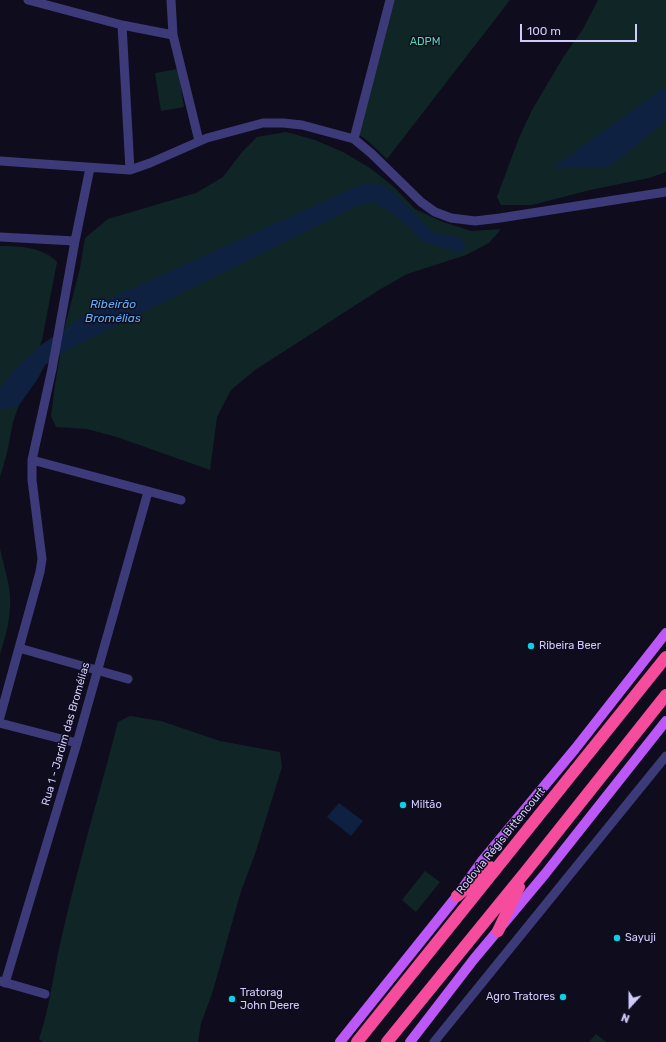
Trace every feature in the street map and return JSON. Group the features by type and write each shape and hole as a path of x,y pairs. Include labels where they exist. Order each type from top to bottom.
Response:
{"highway":[{"name":"Rodovia Régis Bittencourt","path":"357,1042 666,657"},
{"path":"387,1042 527,870 666,695"},
{"path":"458,896 518,840"},
{"path":"498,931 527,870"}],"main road":[{"path":"340,1042 458,896 482,861 575,749 666,633"},
{"path":"410,1042 474,959 666,721"}],"street":[{"path":"28,0 122,25 173,35"},
{"path":"171,0 173,35 199,141"},
{"path":"354,139 390,0"},
{"path":"122,25 130,170"},
{"path":"0,161 130,170 150,163 199,141 264,123 274,122 314,128 354,139 372,154 421,202 435,212 451,218 475,221 500,218 666,192"},
{"path":"0,717 40,572 42,559 32,480 32,460 52,369 90,168"},
{"path":"0,237 75,241"},
{"path":"32,460 181,500"},
{"name":"Rua 1 - Jardim das Bromélias","path":"3,982 77,743 148,492"},
{"path":"19,648 128,679"},
{"path":"0,722 77,743"},
{"path":"434,1042 666,756"},
{"path":"3,982 45,994"}],"green space":[{"name":"ADPM","path":"393,0 510,0 387,159 368,141 358,134"},
{"path":"598,0 666,0 666,172 649,178 590,190 532,205 501,205 497,197 519,138 532,110 564,56 583,29"},
{"path":"178,69 184,107 161,111 155,73"},
{"path":"286,132 315,140 343,152 370,168 394,187 415,209 443,222 471,231 501,229 489,243 466,255 407,274 379,290 255,370 231,390 217,417 210,470 117,437 87,429 56,427 51,416 55,385 65,326 80,268 85,238 108,219 196,193 223,177 242,152 257,137"},
{"path":"0,246 15,246 38,250 45,253 57,262 42,340 13,422 7,453 0,477"},
{"path":"0,549 7,578 10,601 8,626 0,654"},
{"path":"130,716 161,721 220,741 280,752 282,767 255,854 241,891 212,994 201,1023 198,1042 43,1042 39,1039 47,1012 69,905 118,722"},
{"path":"425,871 440,882 416,912 402,900"},
{"path":"596,1034 606,1042 589,1042"}],"water":[{"path":"666,86 666,121 609,167 552,168"},
{"name":"Ribeirão Bromélias","path":"364,183 378,183 394,192 433,232 461,238 466,248 460,253 421,241 409,227 389,211 373,202 363,203 71,348 45,365 37,380 19,405 0,410 0,389 11,373 41,345 107,300"},
{"path":"339,803 363,821 351,836 327,817"}],"place":[{"name":"Ribeira Beer","path":"531,646"},
{"name":"Miltão","path":"403,805"},
{"name":"Sayuji","path":"617,938"},
{"name":"Agro Tratores","path":"563,997"},
{"name":"Tratorag John Deere","path":"232,999"}]}
